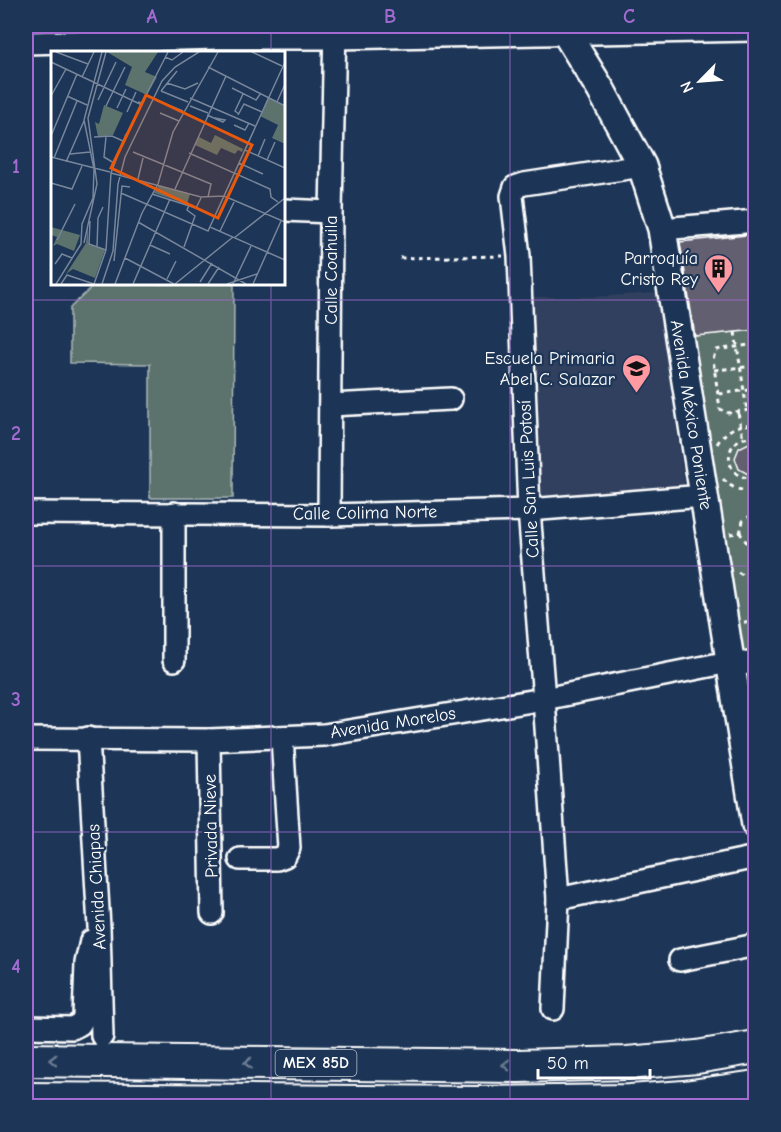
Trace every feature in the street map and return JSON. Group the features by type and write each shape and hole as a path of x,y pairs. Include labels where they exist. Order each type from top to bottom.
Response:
{"highway":[{"name":"MEX 85D","path":"26,1060 518,1066 627,1063 697,1057 756,1047"},
{"name":"MEX 85D","path":"26,1099 153,1103 470,1105 630,1101 684,1097 756,1087"}],"main road":[{"name":"Avenida México Poniente","path":"565,29 642,166 662,229 756,825"}],"street":[{"path":"26,43 77,34 565,29 756,30"},
{"name":"Calle Coahuila","path":"329,514 335,32"},
{"name":"Calle San Luis Potosí","path":"553,1009 558,899 529,510 519,256 512,196 515,187 642,166"},
{"path":"285,210 331,212"},
{"path":"662,229 756,221"},
{"path":"330,405 451,399"},
{"name":"Calle Colima Norte","path":"26,513 329,514 529,510 704,496"},
{"path":"174,513 174,660"},
{"name":"Avenida Morelos","path":"26,739 209,740 324,735 544,699 729,662 756,664"},
{"path":"240,859 277,859 285,856 289,848 282,737"},
{"name":"Avenida Chiapas","path":"88,738 99,927 102,1036"},
{"name":"Privada Nieve","path":"209,740 212,913"},
{"path":"558,899 756,857"},
{"path":"26,1027 72,1028 80,1024 84,1017 89,944 99,927"},
{"path":"680,960 756,945"}],"path":[{"path":"400,258 519,256"},
{"path":"735,332 747,411"},
{"path":"756,344 716,350 713,359 720,409 728,413 756,409"},
{"path":"714,370 756,366"},
{"path":"718,394 756,389"},
{"path":"738,413 743,438"},
{"path":"717,444 723,434 740,425 756,425"},
{"path":"719,472 729,485 739,491 747,491 756,486 755,477 742,477 735,473 730,462 730,452 733,445 743,438 756,439"},
{"path":"756,512 743,521 740,533 756,550"},
{"path":"710,538 740,533"},
{"path":"753,619 756,631"}],"shaded area":[{"path":"657,293 685,489 541,496 529,297 593,297"}],"green space":[{"path":"91,285 234,285 233,498 150,498 150,364 70,363 70,308 91,288"},
{"path":"755,330 755,653 734,652 685,337"}],"building":[{"name":"Parroquía Cristo Rey","path":"756,234 756,330 695,336 680,242"},
{"path":"749,443 756,444 756,473 748,474 739,469 735,458 739,448"}],"place":[{"name":"Parroquía Cristo Rey","path":"719,294"},
{"name":"Escuela Primaria Abel C. Salazar","path":"636,394"}]}
